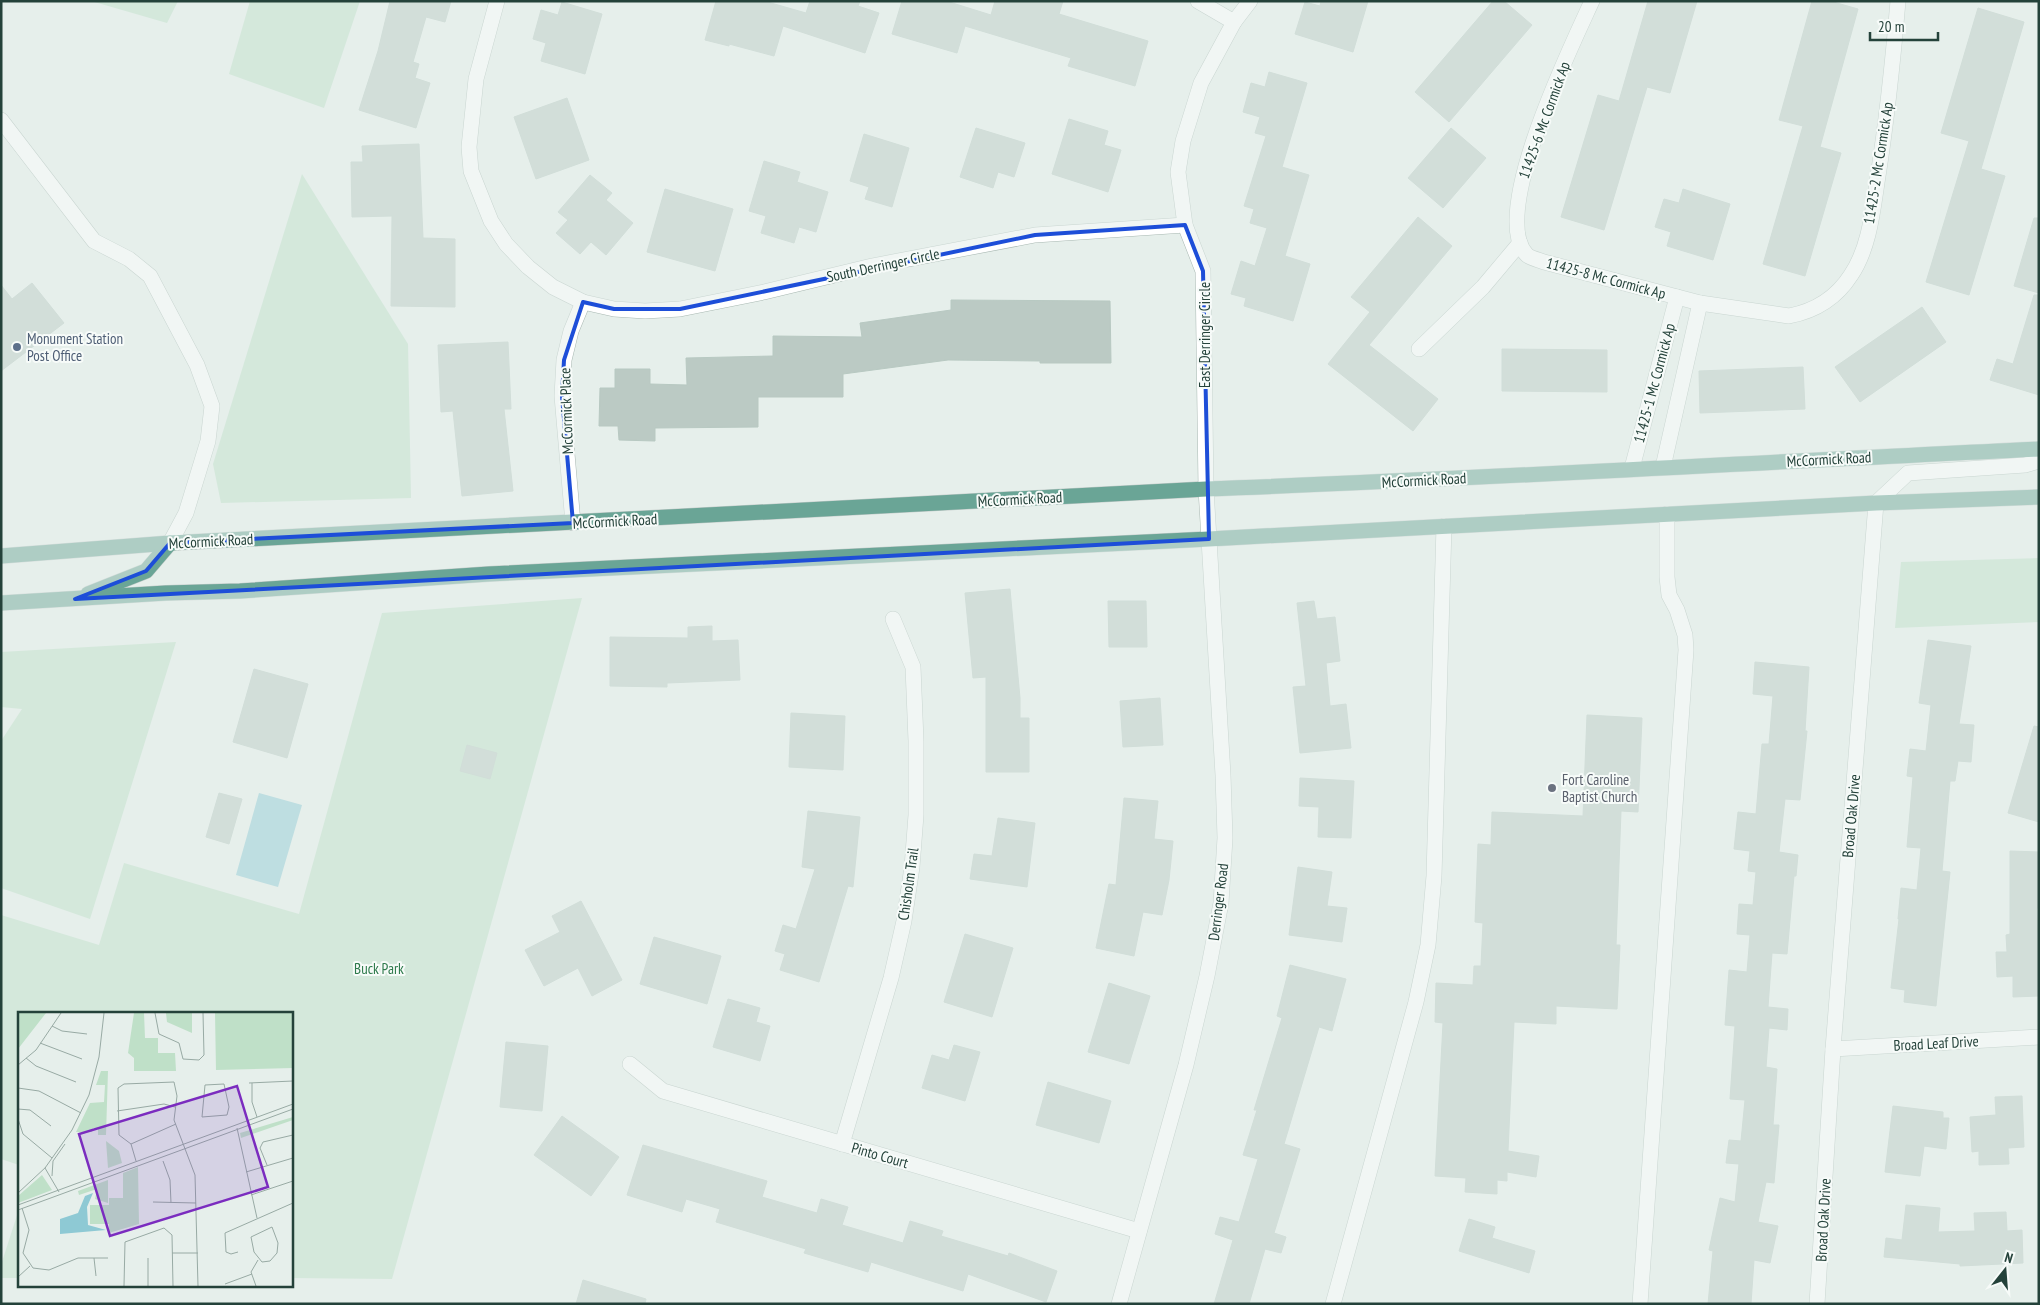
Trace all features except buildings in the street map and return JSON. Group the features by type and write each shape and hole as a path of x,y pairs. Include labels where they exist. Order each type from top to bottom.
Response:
{"main road":[{"name":"McCormick Road","path":"1,556 170,543 1206,489 1348,484 1632,468 2039,449"},
{"path":"1,603 489,574 2039,496"},
{"path":"75,599 146,571 170,543"}],"street":[{"name":"South Derringer Circle","path":"497,1 476,79 469,147 471,171 491,221 506,244 528,267 552,287 583,302 614,309 645,311 680,309 764,292 872,266 1035,235 1185,225"},
{"path":"1198,1 1234,22"},
{"name":"East Derringer Circle","path":"1206,489 1203,271 1185,225 1178,172 1183,141 1202,83 1234,22 1250,1"},
{"name":"11425-6 Mc Cormick Ap","path":"1520,243 1516,222 1516,205 1527,160 1557,78 1592,1"},
{"name":"11425-2 Mc Cormick Ap","path":"1700,303 1790,316 1803,314 1824,303 1852,274 1862,252 1872,218 1886,124 1898,1"},
{"path":"1,120 94,241 129,259 150,276 196,365 212,406 208,442 186,513 170,543"},
{"path":"1419,350 1484,287 1520,243"},
{"name":"11425-8 Mc Cormick Ap","path":"1520,243 1527,255 1544,262 1700,303"},
{"name":"11425-1 Mc Cormick Ap","path":"1632,468 1677,297"},
{"name":"McCormick Place","path":"573,523 562,396 564,360 571,330 583,302"},
{"name":"11425-1 Mc Cormick Ap","path":"1663,467 1700,303"},
{"path":"1876,503 1908,473 2025,465 2039,461"},
{"name":"Derringer Road","path":"1119,1304 1186,1065 1207,976 1221,903 1225,838 1224,775 1206,489"},
{"name":"Broad Oak Drive","path":"1817,1304 1833,1050 1876,503"},
{"path":"1640,1304 1686,650 1685,635 1677,610 1669,595 1667,577 1667,514"},
{"path":"1333,1304 1416,1002 1428,945 1434,876 1444,526"},
{"name":"Chisholm Trail","path":"842,1144 891,978 904,921 912,867 916,815 913,667 893,619"},
{"name":"Broad Leaf Drive","path":"1833,1050 2039,1038"},
{"name":"Pinto Court","path":"630,1064 663,1091 1139,1231"}],"highlighted area":[{"path":"1185,225 1203,271 1209,539 75,599 146,571 170,543 573,523 562,396 564,360 583,302 614,309 680,309 1035,235"}],"green space":[{"path":"91,1 178,1 167,23"},
{"path":"250,1 360,1 324,108 229,74"},
{"path":"302,174 408,344 411,498 221,503 213,464"},
{"path":"2039,558 2039,622 1895,628 1901,562"},
{"name":"Buck Park","path":"582,598 392,1279 292,1278 292,1012 18,1012 18,1165 1,1159 1,915 99,945 124,863 299,914 382,613"},
{"path":"176,642 90,919 1,888 1,741 22,709 1,707 1,652"},
{"path":"18,1212 18,1278 1,1278 1,1265"}],"water":[{"path":"259,793 302,805 278,887 236,875"}],"place":[{"name":"Monument Station Post Office","path":"17,347"},
{"name":"Fort Caroline Baptist Church","path":"1552,788"}]}
